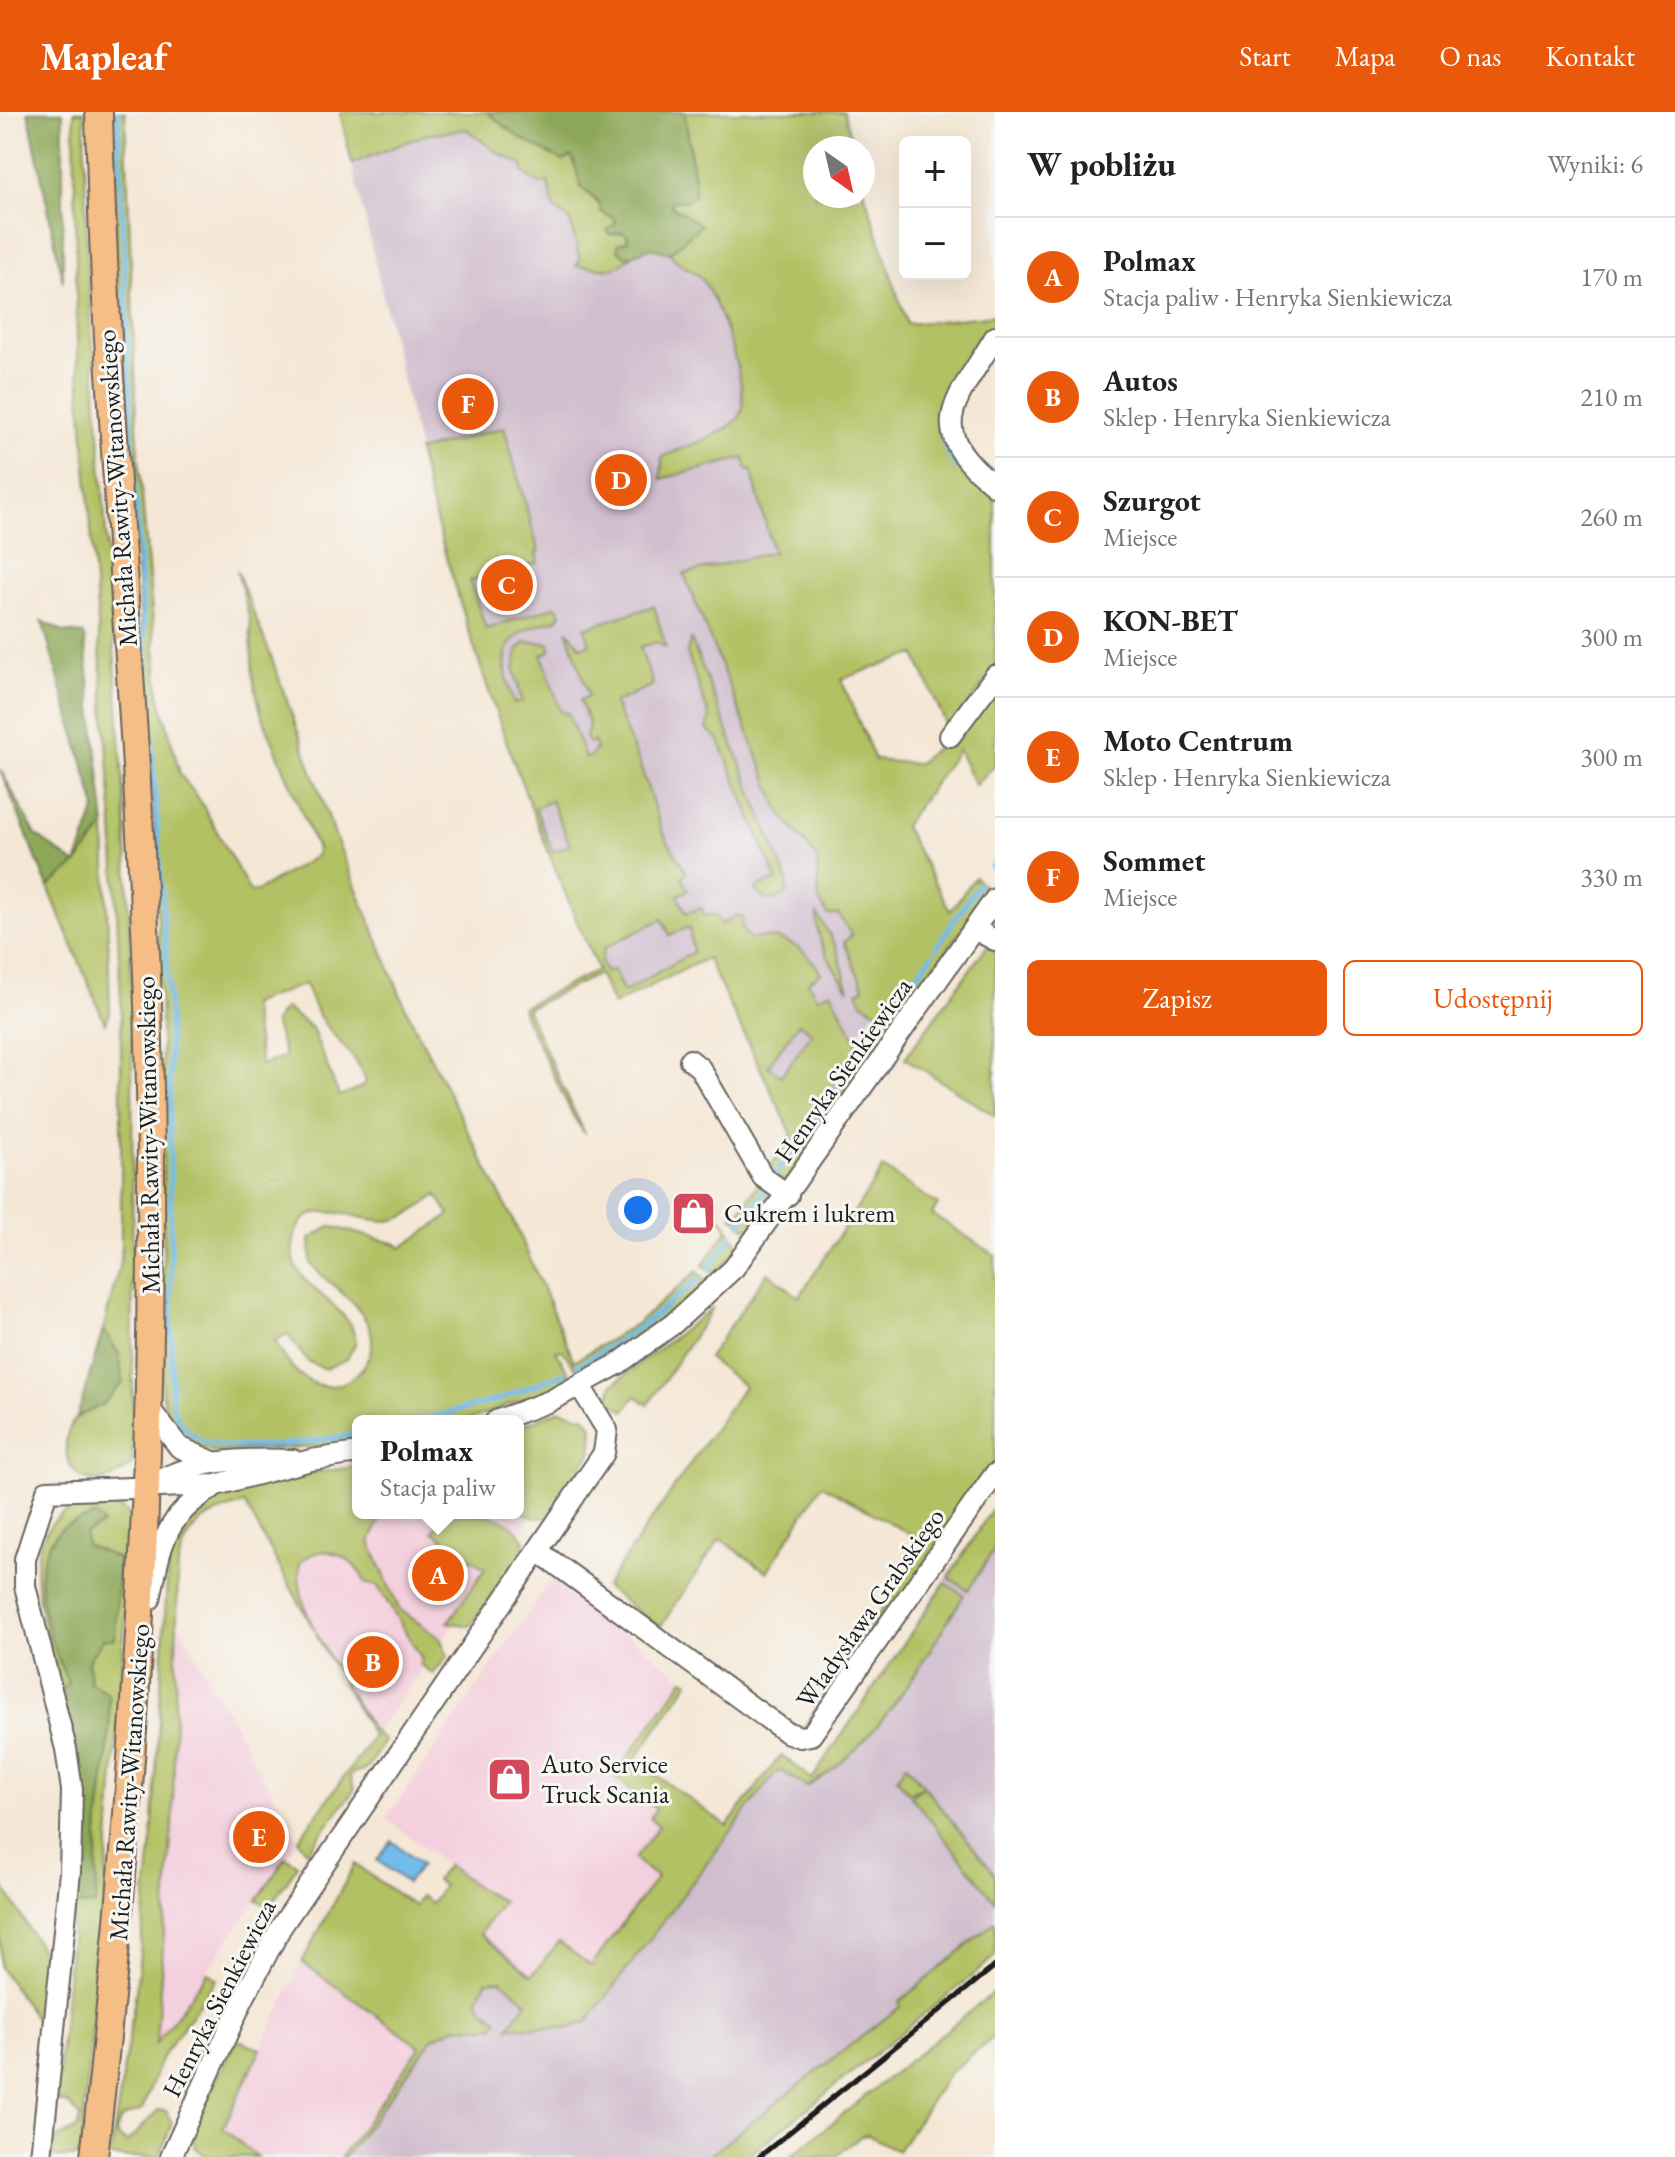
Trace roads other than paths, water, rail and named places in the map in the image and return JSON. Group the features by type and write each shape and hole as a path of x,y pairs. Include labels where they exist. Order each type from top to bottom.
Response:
{"main road":[{"name":"Michała Rawity-Witanowskiego","path":"94,2157 140,1650 147,1488 152,1221 147,977 107,359 99,112"}],"street":[{"path":"995,337 951,415 952,439 964,458 995,486"},
{"path":"950,736 995,676"},
{"name":"Henryka Sienkiewicza","path":"510,1415 580,1386 638,1350 704,1298 734,1268 995,899"},
{"path":"974,929 995,940"},
{"path":"690,1060 700,1068 763,1177 788,1195"},
{"name":"Henryka Sienkiewicza","path":"171,2157 259,1965 281,1927 337,1840 599,1463 607,1444 604,1423 580,1386"},
{"path":"149,1408 179,1447 213,1462"},
{"path":"41,2157 70,1872 72,1802 66,1749 25,1586 25,1559 47,1491 216,1485 311,1460 352,1454"},
{"path":"147,1488 189,1467 213,1462 311,1460"},
{"name":"Władysława Grabskiego","path":"538,1551 786,1732 811,1735 995,1474"},
{"path":"140,1650 167,1530 191,1501 216,1485"}],"water":[{"path":"392,1841 421,1865 407,1883 377,1860"}],"waterway":[{"path":"118,112 132,443 169,1001 172,1404 181,1423 191,1433 222,1446 282,1444 352,1435"},
{"path":"949,394 942,414 941,432 946,450 958,468"},
{"path":"991,867 995,862"},
{"path":"936,948 978,885"},
{"path":"889,1013 932,955"},
{"path":"774,1176 860,1054"},
{"path":"740,1224 766,1189"},
{"path":"709,1268 732,1236"},
{"path":"578,1366 643,1325 699,1279"},
{"path":"439,1415 498,1400 564,1373"}],"railway":[{"path":"759,2157 995,1966"}],"place":[{"name":"Sommet","path":"468,404"},
{"name":"KON-BET","path":"621,480"},
{"name":"Szurgot","path":"507,585"},
{"name":"Cukrem i lukrem","path":"693,1213"},
{"name":"Polmax","path":"438,1575"},
{"name":"Autos","path":"373,1662"},
{"name":"Auto Service Truck Scania","path":"510,1779"},
{"name":"Moto Centrum","path":"259,1837"}]}
